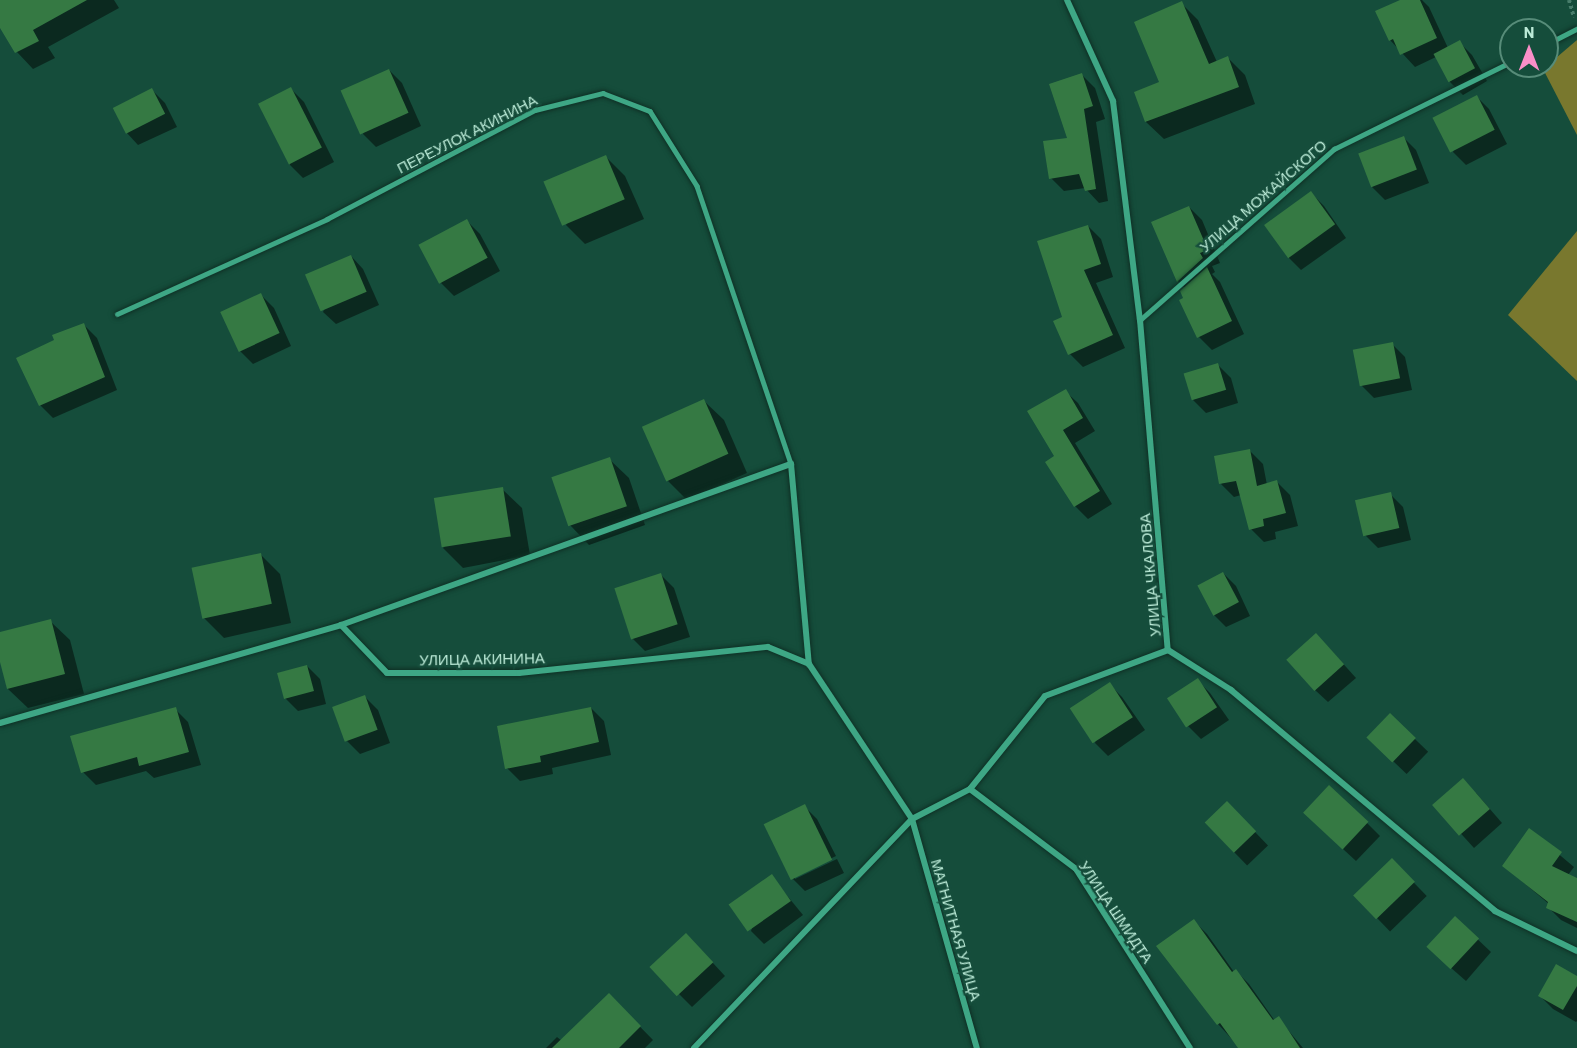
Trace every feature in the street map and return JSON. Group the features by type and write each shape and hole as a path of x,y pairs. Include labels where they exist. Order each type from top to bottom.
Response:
{"street":[{"name":"УЛИЦА ЧКАЛОВА","path":"1066,0 1113,101 1140,320 1168,650 1231,690 1496,911 1577,951"},
{"path":"0,723 341,624 791,464 809,664 912,819"},
{"name":"УЛИЦА АКИНИНА","path":"341,624 387,673 519,673 768,646 809,664"},
{"path":"694,1048 912,819 970,789 1045,696 1168,650"},
{"name":"УЛИЦА ШМИДТА","path":"970,789 1076,869 1190,1048"},
{"name":"МАГНИТНАЯ УЛИЦА","path":"912,819 977,1048"}],"lane":[{"path":"1559,38 1577,29"},
{"name":"УЛИЦА МОЖАЙСКОГО","path":"1140,320 1334,149 1499,68"},
{"name":"ПЕРЕУЛОК АКИНИНА","path":"117,314 327,219 535,110 603,93 650,111 697,186 791,464"}],"shaded area":[{"path":"1577,40 1577,135 1548,78 1559,78 1559,55"},
{"path":"1577,231 1577,381 1508,315"}],"building":[{"path":"0,0 87,0 33,30 39,41 15,53 0,28"},
{"path":"1400,0 1420,0 1437,38 1400,55 1393,39 1389,41 1375,11"},
{"path":"1182,1 1209,64 1228,56 1239,87 1145,122 1134,92 1159,82 1134,22"},
{"path":"1460,40 1475,68 1449,82 1434,54"},
{"path":"389,69 409,113 360,134 341,91"},
{"path":"1082,73 1093,106 1084,109 1096,189 1085,191 1079,174 1049,179 1043,141 1067,138 1049,84"},
{"path":"291,87 322,148 289,164 258,104"},
{"path":"152,88 165,114 126,134 113,108"},
{"path":"1477,95 1495,130 1450,152 1432,118"},
{"path":"1404,136 1417,170 1371,187 1358,154"},
{"path":"606,155 625,199 562,226 543,182"},
{"path":"1311,191 1335,224 1288,258 1264,225"},
{"path":"1189,206 1208,250 1200,253 1203,258 1177,282 1151,222"},
{"path":"467,219 488,258 439,284 418,245"},
{"path":"1088,225 1101,264 1084,270 1113,335 1068,355 1053,321 1062,317 1037,241"},
{"path":"351,255 367,292 321,311 305,275"},
{"path":"1207,267 1232,321 1197,338 1179,300 1183,298 1180,291"},
{"path":"261,293 280,333 239,352 220,312"},
{"path":"84,323 105,377 39,406 16,358 54,340 52,335"},
{"path":"1393,342 1400,378 1360,386 1353,350"},
{"path":"1218,363 1226,390 1192,400 1184,374"},
{"path":"1066,389 1083,418 1063,430 1100,491 1074,507 1045,462 1054,456 1027,411"},
{"path":"704,399 728,454 666,481 642,427"},
{"path":"1250,449 1257,486 1277,480 1286,513 1263,519 1264,526 1249,530 1236,481 1219,484 1214,456"},
{"path":"610,457 627,506 568,526 551,477"},
{"path":"503,487 511,536 442,547 434,498"},
{"path":"1391,492 1399,528 1363,536 1355,500"},
{"path":"261,553 272,604 202,619 192,568"},
{"path":"1223,572 1239,602 1213,616 1197,586"},
{"path":"661,573 678,624 631,639 614,588"},
{"path":"51,619 65,674 7,689 0,662 0,632"},
{"path":"1316,633 1344,664 1314,691 1286,660"},
{"path":"307,665 314,691 284,699 277,673"},
{"path":"1198,678 1217,707 1186,728 1167,698"},
{"path":"1110,682 1133,717 1093,743 1070,708"},
{"path":"365,695 378,730 345,742 332,707"},
{"path":"176,707 189,752 139,766 137,757 81,773 70,736"},
{"path":"591,707 599,742 540,756 541,762 505,769 497,726"},
{"path":"1390,713 1416,738 1392,762 1366,737"},
{"path":"1463,778 1490,809 1459,836 1432,805"},
{"path":"1329,785 1368,822 1343,850 1303,813"},
{"path":"1227,801 1256,831 1234,853 1205,823"},
{"path":"805,804 832,860 791,880 764,824"},
{"path":"1529,828 1562,852 1552,866 1577,878 1577,922 1546,908 1548,902 1502,866"},
{"path":"1392,858 1415,882 1376,919 1353,896"},
{"path":"772,874 791,901 748,931 729,904"},
{"path":"1455,916 1479,939 1450,969 1426,947"},
{"path":"1194,919 1232,972 1236,969 1273,1020 1279,1016 1300,1048 1238,1048 1220,1023 1217,1025 1156,946"},
{"path":"686,933 713,962 677,996 649,967"},
{"path":"1556,964 1577,976 1577,986 1563,1010 1538,996"},
{"path":"609,993 641,1026 619,1048 552,1048"}]}
